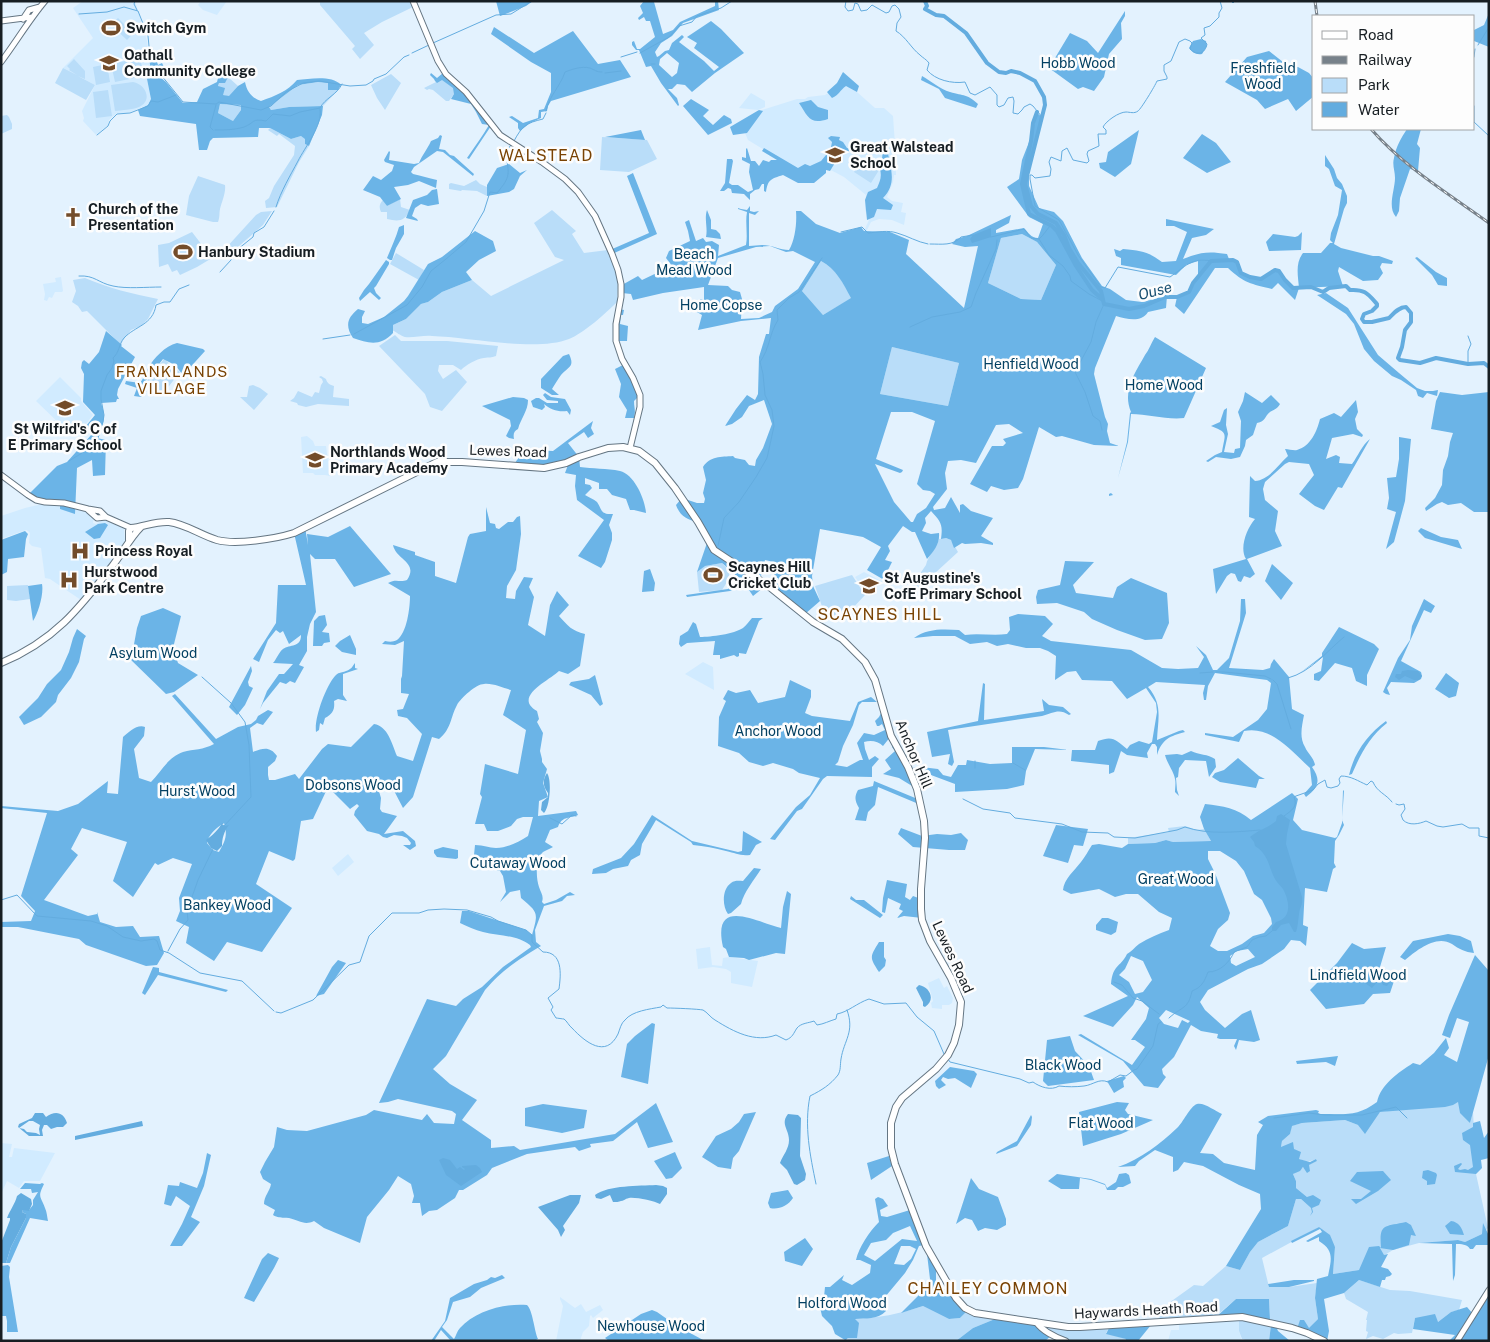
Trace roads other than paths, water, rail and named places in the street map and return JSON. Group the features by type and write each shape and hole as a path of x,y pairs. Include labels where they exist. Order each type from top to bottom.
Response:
{"highway":[{"name":"Lewes Road","path":"132,531 168,522 189,528 216,540 275,538 294,533 438,462 544,468 566,463 608,448 630,448"},
{"name":"Anchor Hill","path":"630,448 639,451 655,463 688,507 714,550 767,585 813,622 842,639 864,660 874,680 891,736 917,789 924,821 924,862"},
{"path":"1,664 33,648 61,626 88,597 114,564 132,531"},
{"name":"Lewes Road","path":"893,1157 892,1116 896,1107 908,1092 930,1075 947,1057 954,1043 959,1025 961,1002 951,978 930,941 923,924 920,909 924,862"},
{"name":"Haywards Heath Road","path":"893,1157 926,1246 961,1304 970,1311 1068,1327 1242,1318 1287,1327 1324,1341"}],"main road":[{"path":"1,62 29,18 45,1"},
{"path":"413,1 438,62 446,74 466,92 500,135 552,169 578,192 595,216 618,270 621,284 616,323 616,341 641,401 630,448"},
{"path":"1,21 29,18"},
{"path":"1,475 32,498 45,502 64,502 100,515 132,531"},
{"path":"1457,1341 1489,1290"},
{"path":"1036,1322 1038,1326 1066,1341"}],"water":[{"path":"991,228 991,237 972,243 970,239 973,235"},
{"path":"1402,671 1418,671 1422,676 1419,680 1405,676 1399,680 1395,677 1396,674 1401,674"},
{"path":"547,773 549,776 550,793 548,805 544,813 541,810 542,802 548,797 544,783"},
{"path":"1281,814 1290,820 1286,844 1302,897 1296,932 1294,932 1289,923 1281,925 1276,931 1272,931 1272,927 1276,922 1285,917 1287,913 1287,898 1275,879 1266,857 1255,846 1250,837 1276,821 1277,816"},
{"path":"222,823 225,826 229,825 222,841 222,846 217,851 211,848 206,840"},
{"path":"1377,969 1390,975 1387,986 1383,985 1381,981 1378,981 1372,988 1365,983 1373,978 1374,972"},
{"path":"919,985 929,991 931,997 925,1007 916,988"},
{"path":"35,1113 43,1113 46,1117 53,1113 59,1113 64,1116 67,1123 63,1127 51,1129 44,1125 42,1130 43,1136 29,1136 19,1128 18,1127 19,1124 32,1118","holes":["29,1121 40,1125 40,1135 19,1128"]},
{"path":"788,1114 798,1115 801,1118 800,1156 806,1174 805,1180 797,1185 794,1184 787,1170 780,1163 789,1143 785,1124"},
{"path":"142,1121 143,1126 75,1140 75,1136"},
{"path":"443,1158 450,1160 457,1169 460,1167 464,1170 462,1166 476,1165 482,1172 461,1186 446,1175 439,1160"},
{"path":"656,1185 667,1188 667,1194 660,1204 632,1198 613,1202 610,1195 601,1199 596,1198 595,1195 608,1189"},
{"path":"21,1193 31,1199 32,1204 29,1211 23,1210 22,1212 26,1214 26,1218 11,1247 6,1263 1,1263 1,1243 10,1220 10,1218 7,1218 17,1196"},
{"path":"570,1195 581,1195 579,1203 563,1226 565,1230 561,1237 558,1230 538,1207"}],"waterway":[{"path":"135,1 134,4 137,10"},
{"path":"433,43 496,15 511,14 532,1"},
{"path":"640,53 669,37 679,26 692,22 697,16 721,8 732,1"},
{"path":"846,1 845,7 848,11 853,10 855,3 858,4 861,11 867,10 872,5 886,13 895,5 899,9 901,17 897,23 896,31 927,60 929,63 927,70 930,73 944,80 965,82 970,93 975,95 990,87 997,95 997,105 999,107 1004,105 1008,98 1013,97 1013,113 1018,114 1024,107 1030,104 1042,117"},
{"name":"Ouse","path":"925,1 927,6 925,9 936,15 944,16 966,33 987,63 999,72 1006,73 1011,71 1020,73 1035,81 1044,97 1045,105 1025,184 1031,206 1038,214 1056,223 1078,263 1101,291 1104,304 1129,309 1144,306 1165,297 1177,297 1189,292 1193,283 1211,261 1233,260 1237,262 1241,273 1250,277 1261,279 1275,270 1279,271 1293,288 1311,287 1323,292 1329,288 1346,286 1350,290 1363,291 1377,304 1372,311 1364,314 1362,319 1364,322 1389,318 1399,309 1406,307 1411,313 1411,322 1405,330 1398,358 1400,360 1420,363 1436,358 1468,364 1484,363 1489,367"},
{"path":"1211,261 1198,260 1184,266 1170,277 1118,267 1105,288 1101,287 1078,255 1059,220 1035,206 1030,175 1035,178 1050,176 1049,162 1051,157 1061,161 1062,151 1067,148 1073,160 1087,163 1089,161 1088,151 1099,146 1098,134 1106,134 1106,130 1103,127 1107,122 1120,114 1138,111 1157,81 1167,79 1164,65 1171,61 1179,42 1185,39 1190,41 1192,43 1190,49 1195,53 1203,52 1207,44 1201,38 1205,35 1204,28 1210,26 1219,17 1222,8 1220,1"},
{"path":"1231,1 1233,3 1235,1"},
{"path":"79,14 107,12 124,7 138,11 148,36 150,56 157,70 183,102 216,104 219,102 261,110 271,106 286,92 303,83 319,81 350,86 366,85 386,74 404,57 409,55"},
{"path":"1478,45 1489,27"},
{"path":"412,53 429,45"},
{"path":"621,57 637,52"},
{"path":"546,111 565,72 583,67 602,72"},
{"path":"605,73 621,71"},
{"path":"215,130 237,129 255,121 266,121 273,114 290,116 320,108 342,84"},
{"path":"97,135 108,126 117,114 130,113 148,106 151,101 158,102 176,95"},
{"path":"213,130 210,127 216,105"},
{"path":"276,207 280,195 316,129 319,122 320,109"},
{"path":"1037,112 1033,123 1022,184 1029,214 1052,226 1057,231 1076,266 1092,290 1102,299"},
{"path":"514,141 525,126 543,119 546,113"},
{"path":"1475,123 1489,136"},
{"path":"507,150 511,145"},
{"path":"354,334 407,305 422,287 431,271 466,242 484,211 490,192 497,193 507,179 506,154"},
{"path":"220,272 238,249 253,237 254,233 264,227 274,211"},
{"path":"991,237 1024,229 1031,238 1039,239 1051,225"},
{"path":"841,232 862,227 868,233 894,232 928,244"},
{"path":"930,244 951,243 961,237 973,235"},
{"path":"1039,239 1049,255 1063,266 1071,281 1104,302"},
{"path":"910,327 932,317 960,312 971,307 996,249 997,240"},
{"path":"718,546 724,518 739,502 767,458 774,426 772,410 765,395 760,362 766,352 778,320 777,310 789,298 799,292 822,258"},
{"path":"79,276 93,278 108,285 118,287 161,287"},
{"path":"69,461 82,453 89,444 98,438 104,415 101,391 122,340 151,317 156,305 170,302 179,289 189,285"},
{"path":"1102,430 1100,421 1093,416 1085,392 1075,372 1091,342 1096,322 1104,304"},
{"path":"323,339 350,335"},
{"path":"1468,336 1471,344 1468,351 1468,364"},
{"path":"1288,678 1304,671 1318,661 1344,637"},
{"path":"1200,673 1213,672"},
{"path":"1216,672 1265,676 1271,679"},
{"path":"202,677 231,703 245,722 249,745 251,797 224,826"},
{"path":"1273,680 1277,684 1291,729"},
{"path":"975,761 975,768"},
{"path":"1013,763 1025,770"},
{"path":"1284,816 1295,806 1294,797 1313,790 1325,780 1327,787 1338,786 1341,776 1367,785 1371,781 1373,782 1392,802"},
{"path":"963,799 983,809 1010,813 1015,818 1062,824 1082,832 1108,833 1114,837 1135,838 1185,827 1213,832 1260,830"},
{"path":"1396,804 1404,804 1405,809 1401,815 1403,820 1408,823 1417,824 1426,821 1443,827 1462,824 1469,828 1479,828 1479,836 1489,838"},
{"path":"550,818 562,824 572,815 576,816"},
{"path":"168,951 180,929 188,920 187,911 198,880 213,849"},
{"path":"1,900 17,895 37,916 91,921 107,926 123,937 141,941 154,939 157,941 160,950 169,953 200,973 242,981 274,1011"},
{"path":"276,1012 281,1013 313,1000 349,965 360,962 369,936 392,913 419,913 428,910 444,909 467,910 526,930 532,935 532,942 543,952 554,956 559,965 560,977 559,989 548,998 553,1007 551,1010 556,1018 564,1019 583,1038 595,1046 608,1046 618,1034 622,1023 632,1014 663,1005 667,1008 703,1010 722,1024 752,1037 760,1038 776,1035 786,1040 801,1025 814,1021 817,1025 836,1019 837,1014 869,999 884,1004 906,1003 917,1017 934,1031 944,1054"},
{"path":"1169,1018 1189,1002 1192,991 1202,984 1208,972 1217,970 1227,963 1234,952 1247,947 1252,940 1266,936 1272,931"},
{"path":"1114,982 1122,985 1133,998 1142,1001 1159,1014"},
{"path":"816,1184 810,1151 808,1107 810,1096 829,1084 839,1073 842,1052 850,1024 847,1010"},
{"path":"948,1059 950,1062 1020,1079 1029,1083 1033,1082 1046,1088 1081,1086 1099,1081 1108,1082 1120,1075 1126,1076 1137,1069 1153,1046 1158,1024 1161,1022"},
{"path":"1274,1118 1309,1113 1362,1115 1396,1107 1407,1118"}],"railway":[{"path":"1315,1 1317,15"},
{"path":"1372,130 1412,168 1489,223"}],"place":[{"name":"Switch Gym","path":"111,28"},
{"name":"Oathall Community College","path":"109,63"},
{"name":"Great Walstead School","path":"835,155"},
{"name":"Church of the Presentation","path":"73,217"},
{"name":"Hanbury Stadium","path":"183,252"},
{"name":"St Wilfrid's C of E Primary School","path":"65,408"},
{"name":"Northlands Wood Primary Academy","path":"315,460"},
{"name":"Princess Royal","path":"80,551"},
{"name":"Scaynes Hill Cricket Club","path":"713,575"},
{"name":"Hurstwood Park Centre","path":"69,580"},
{"name":"St Augustine's CofE Primary School","path":"869,586"}],"district":[{"name":"WALSTEAD","path":"546,155"},
{"name":"FRANKLANDS VILLAGE","path":"172,380"},
{"name":"SCAYNES HILL","path":"880,614"},
{"name":"CHAILEY COMMON","path":"988,1288"}],"park label":[{"name":"Hobb Wood","path":"1078,63"},
{"name":"Freshfield Wood","path":"1263,76"},
{"name":"Beach Mead Wood","path":"694,262"},
{"name":"Home Copse","path":"721,305"},
{"name":"Henfield Wood","path":"1031,364"},
{"name":"Home Wood","path":"1164,385"},
{"name":"Asylum Wood","path":"153,653"},
{"name":"Anchor Wood","path":"778,731"},
{"name":"Dobsons Wood","path":"353,785"},
{"name":"Hurst Wood","path":"197,791"},
{"name":"Cutaway Wood","path":"518,863"},
{"name":"Great Wood","path":"1176,879"},
{"name":"Bankey Wood","path":"227,905"},
{"name":"Lindfield Wood","path":"1358,975"},
{"name":"Black Wood","path":"1063,1065"},
{"name":"Flat Wood","path":"1101,1123"},
{"name":"Holford Wood","path":"842,1303"},
{"name":"Newhouse Wood","path":"651,1326"}]}
